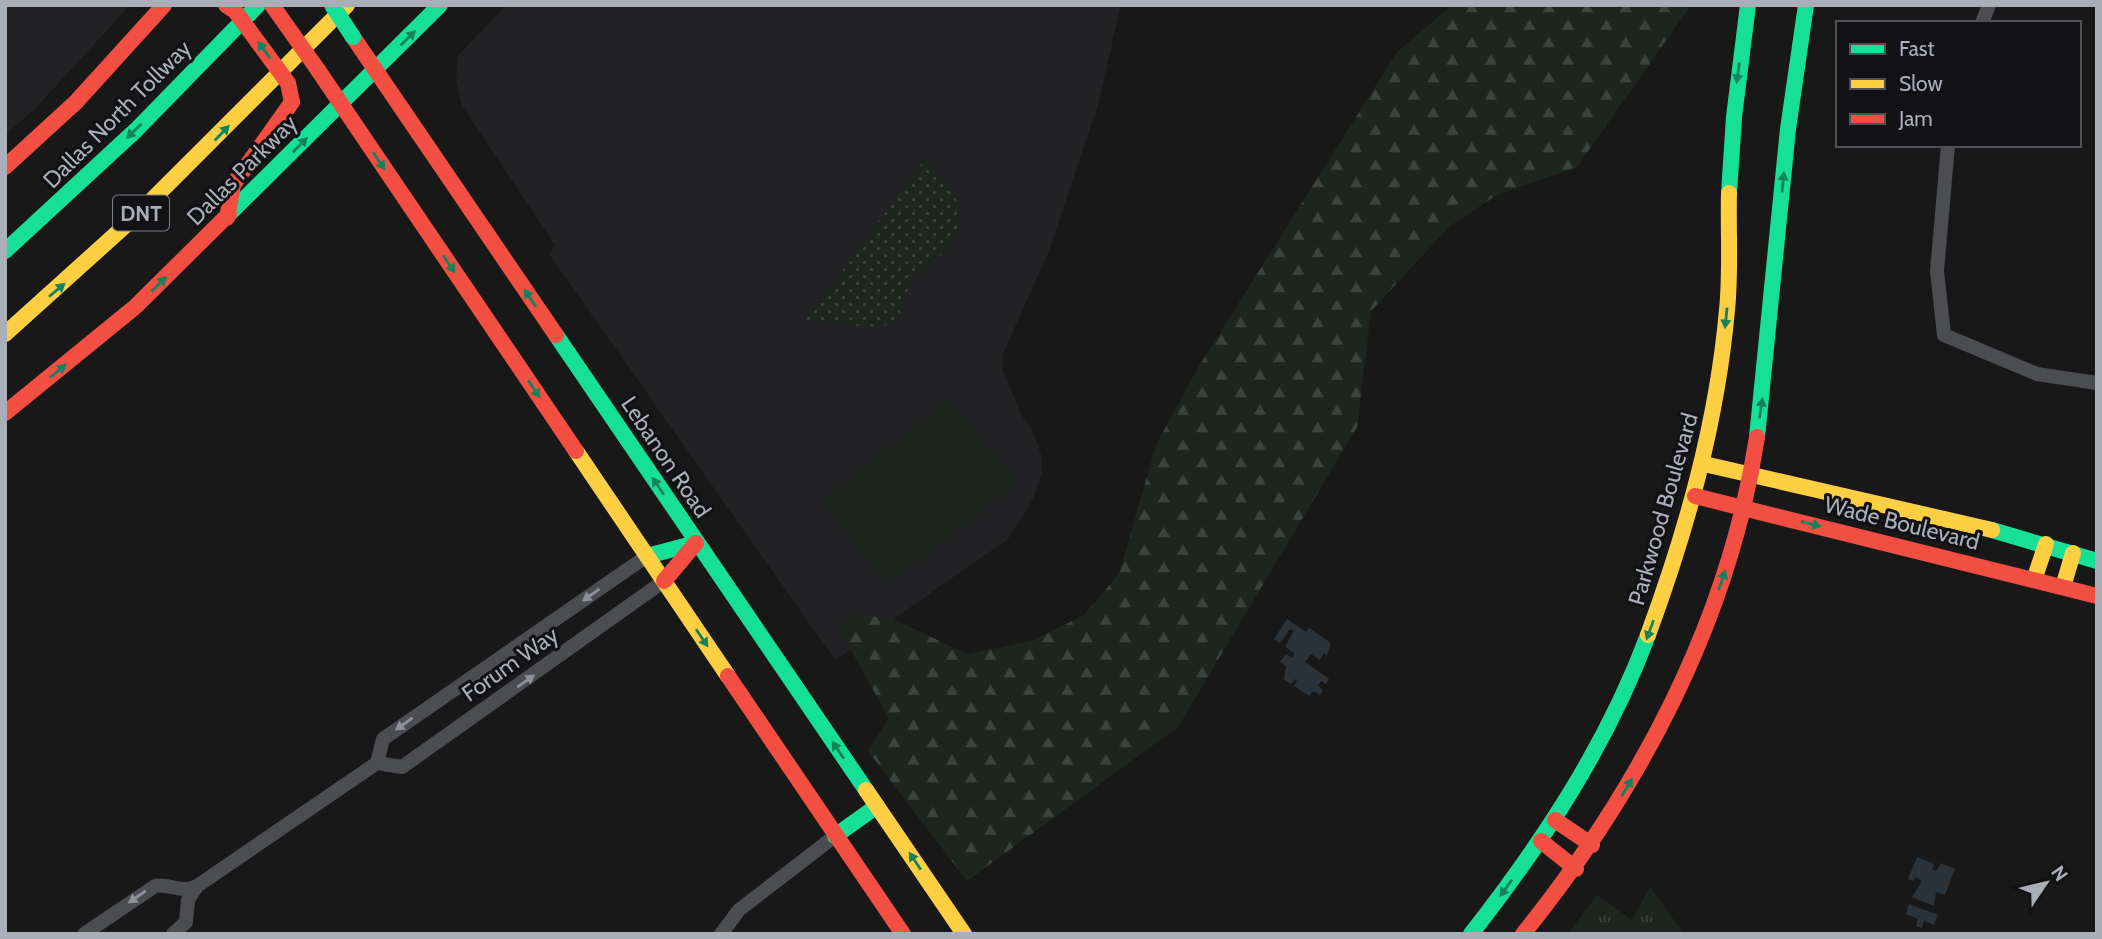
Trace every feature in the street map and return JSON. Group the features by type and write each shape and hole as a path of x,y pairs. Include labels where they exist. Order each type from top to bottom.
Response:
{"main road":[{"path":"5,167 75,102 162,8 183,5"},
{"path":"226,5 235,11 288,83 292,102 233,185 227,218"},
{"name":"Dallas North Tollway","path":"5,251 136,130 258,5"},
{"path":"272,5 903,934"},
{"name":"Lebanon Road","path":"332,5 964,934"},
{"name":"DNT","path":"5,334 87,265 163,192 347,5"},
{"name":"Dallas Parkway","path":"5,413 135,307 440,5"},
{"name":"Parkwood Boulevard","path":"1471,934 1555,820 1644,645 1695,496 1715,414 1728,309 1729,184 1736,90 1748,5"},
{"path":"1524,934 1592,845 1657,733 1699,645 1745,507 1767,374 1786,144 1806,5"},
{"name":"Wade Boulevard","path":"1704,464 2046,544 2097,561"},
{"name":"Wade Boulevard","path":"1695,496 2097,596"},
{"path":"647,556 696,543"},
{"path":"664,581 696,543"},
{"path":"2034,580 2046,544"},
{"path":"2063,587 2073,553"},
{"path":"835,836 877,806"},
{"path":"1555,820 1592,845"},
{"path":"1541,841 1576,869"}],"street":[{"path":"1983,21 1990,5"},
{"path":"1948,147 1937,271 1944,335 2037,374 2097,383"},
{"name":"Forum Way","path":"197,886 377,763 383,739 647,556"},
{"name":"Forum Way","path":"377,763 402,767 664,581"},
{"path":"721,934 739,910 835,836"},
{"path":"84,934 155,886 165,885 181,890 197,886"},
{"path":"173,934 186,922 188,900 197,886"}],"shaded area":[{"path":"5,5 130,5 34,110 5,135"},
{"path":"507,5 1121,5 1098,105 1049,251 1002,356 1003,371 1022,416 1033,431 1042,458 1042,473 1032,501 1008,539 835,660 549,254 555,245 462,106 456,82 458,55"},
{"path":"1287,619 1306,632 1309,628 1331,643 1327,655 1324,653 1320,660 1311,654 1305,662 1329,679 1326,684 1321,681 1318,686 1323,690 1320,695 1313,691 1309,696 1294,686 1297,681 1295,679 1291,684 1284,679 1286,666 1280,662 1286,654 1292,658 1295,654 1285,646 1294,631 1290,629 1280,643 1274,639"},
{"path":"1917,857 1934,864 1932,869 1936,871 1941,863 1955,869 1945,895 1936,892 1934,906 1912,897 1922,881 1915,877 1913,881 1908,879"},
{"path":"1909,904 1938,915 1934,925 1924,921 1922,928 1916,926 1918,919 1906,914"}],"green space":[{"path":"1452,5 1691,5 1577,167 1497,195 1450,226 1371,311 1357,427 1178,727 967,881 868,751 889,718 839,629 850,614 893,619 967,654 1032,641 1084,615 1119,574 1156,445 1199,366 1397,52"},
{"path":"925,159 952,192 960,214 958,226 943,253 913,279 896,324 867,327 806,320"},
{"path":"948,400 1018,482 886,585 822,501"},
{"path":"1650,887 1684,934 1568,934 1597,895 1632,920"}],"traffic: fast":[{"path":"5,251 136,130 258,5"},
{"path":"332,5 353,37"},
{"path":"229,214 440,5"},
{"path":"1729,193 1734,117 1748,5"},
{"path":"1757,437 1788,129 1806,5"},
{"path":"556,335 866,790"},
{"path":"1992,530 2097,561"},
{"path":"647,556 696,543"},
{"path":"1471,934 1548,828 1593,754 1632,676 1648,635"},
{"path":"835,836 877,806"}],"traffic: slow":[{"path":"5,334 137,215 347,5"},
{"path":"1648,635 1687,515 1716,393 1728,295 1729,193"},
{"path":"576,451 728,676"},
{"path":"1704,464 1992,530"},
{"path":"2034,580 2046,544"},
{"path":"2063,587 2073,553"},
{"path":"866,790 964,934"}],"traffic: jam":[{"path":"5,167 76,102 164,5"},
{"path":"226,5 235,11 288,83 292,102"},
{"path":"272,5 318,70"},
{"path":"353,37 556,335"},
{"path":"318,70 576,451"},
{"path":"227,218 233,185 292,102"},
{"path":"5,413 135,307 229,214"},
{"path":"1523,934 1605,821 1641,762 1673,700 1701,637 1725,572 1744,505 1757,437"},
{"path":"1695,496 2097,596"},
{"path":"664,581 696,543"},
{"path":"728,676 903,934"},
{"path":"1555,820 1592,845"},
{"path":"1541,841 1576,869"}]}
